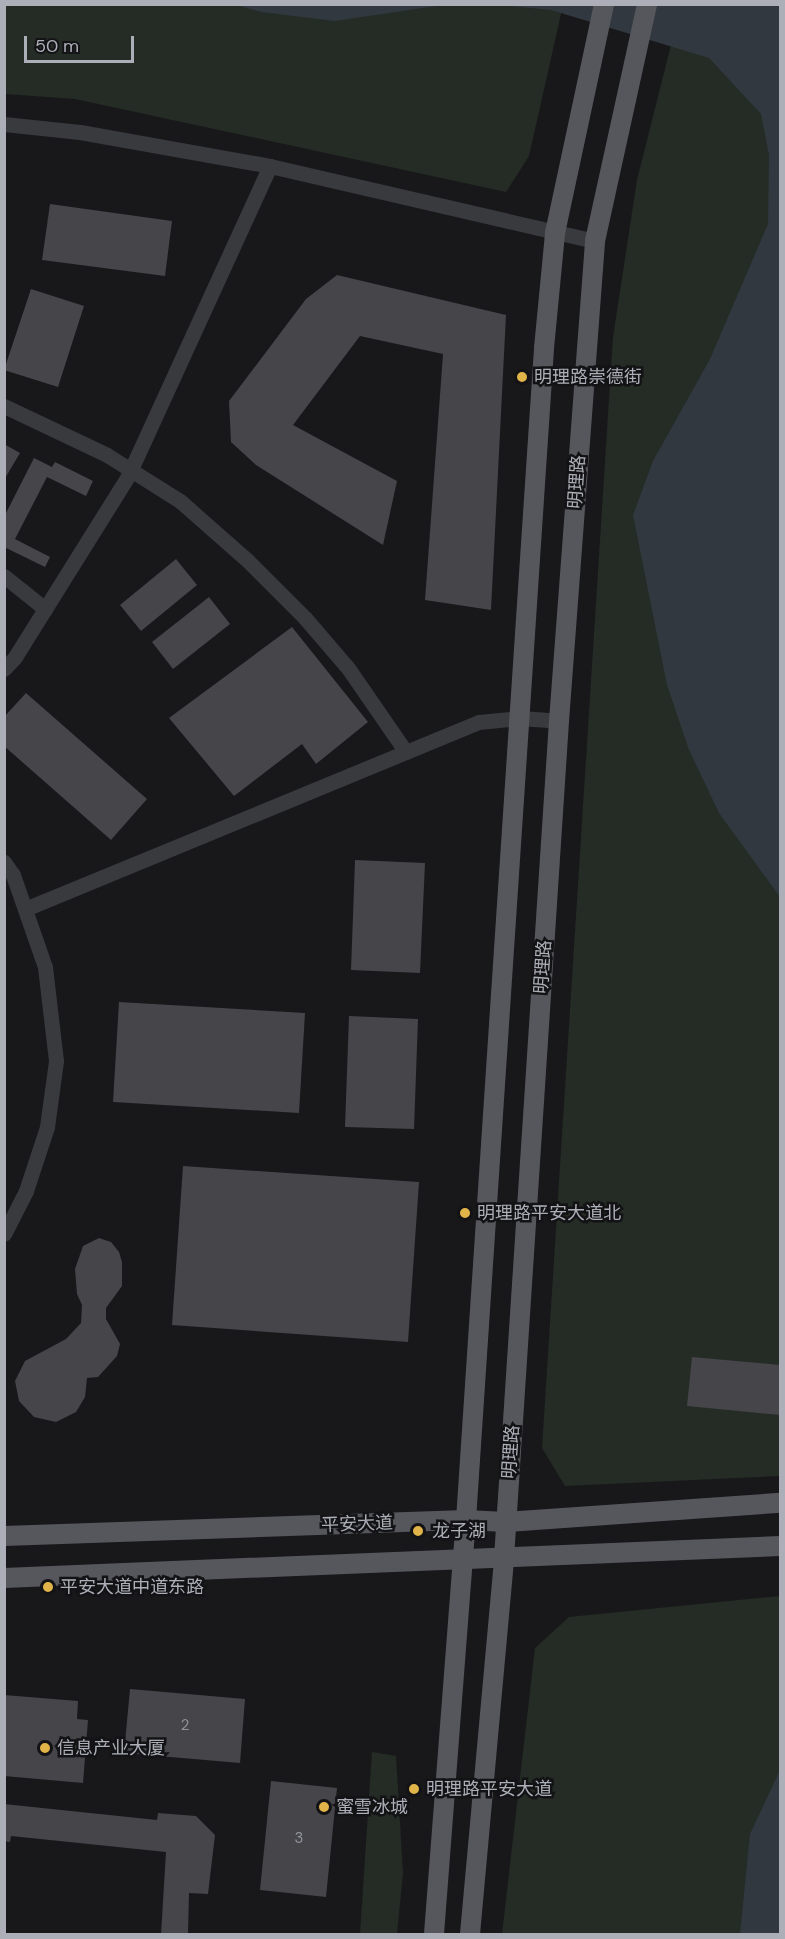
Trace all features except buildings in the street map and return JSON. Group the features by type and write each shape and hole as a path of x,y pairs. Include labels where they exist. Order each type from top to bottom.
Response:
{"main road":[{"path":"434,1935 461,1560 466,1520 544,348 555,233 604,4"},
{"name":"明理路","path":"470,1935 504,1558 559,721 595,241 647,4"},
{"name":"平安大道","path":"4,1536 466,1520 506,1521 780,1503"},
{"path":"4,1578 780,1546"}],"street":[{"path":"4,124 80,132 270,166 595,241"},
{"path":"4,669 45,609 131,470 270,166"},
{"path":"4,406 107,455 180,501 248,561 305,618 348,668 406,752"},
{"path":"4,576 45,609"},
{"path":"25,909 478,722 520,718 559,721"},
{"path":"4,862 13,875 45,968 56,1061 47,1127 26,1191 4,1234"}],"shaded area":[{"path":"4,5 563,5 529,156 506,192 75,99 5,94"},
{"path":"237,5 443,5 335,21 261,12"},
{"path":"501,5 780,5 780,897 719,813 689,750 667,685 633,515 653,461 710,359 768,224 769,155 761,114 709,58 551,10"},
{"path":"681,5 780,5 780,1476 565,1486 542,1448 613,337 637,180"},
{"path":"780,1596 780,1934 502,1934 535,1648 569,1617"},
{"path":"372,1752 396,1756 403,1873 397,1934 360,1934"},
{"path":"780,1770 780,1934 740,1934 750,1834"}],"place":[{"name":"明理路崇德街","path":"522,377"},
{"name":"明理路平安大道北","path":"465,1213"},
{"name":"龙子湖","path":"418,1531"},
{"name":"平安大道中道东路","path":"48,1587"},
{"name":"信息产业大厦","path":"45,1748"},
{"name":"明理路平安大道","path":"414,1789"},
{"name":"蜜雪冰城","path":"324,1807"}]}
